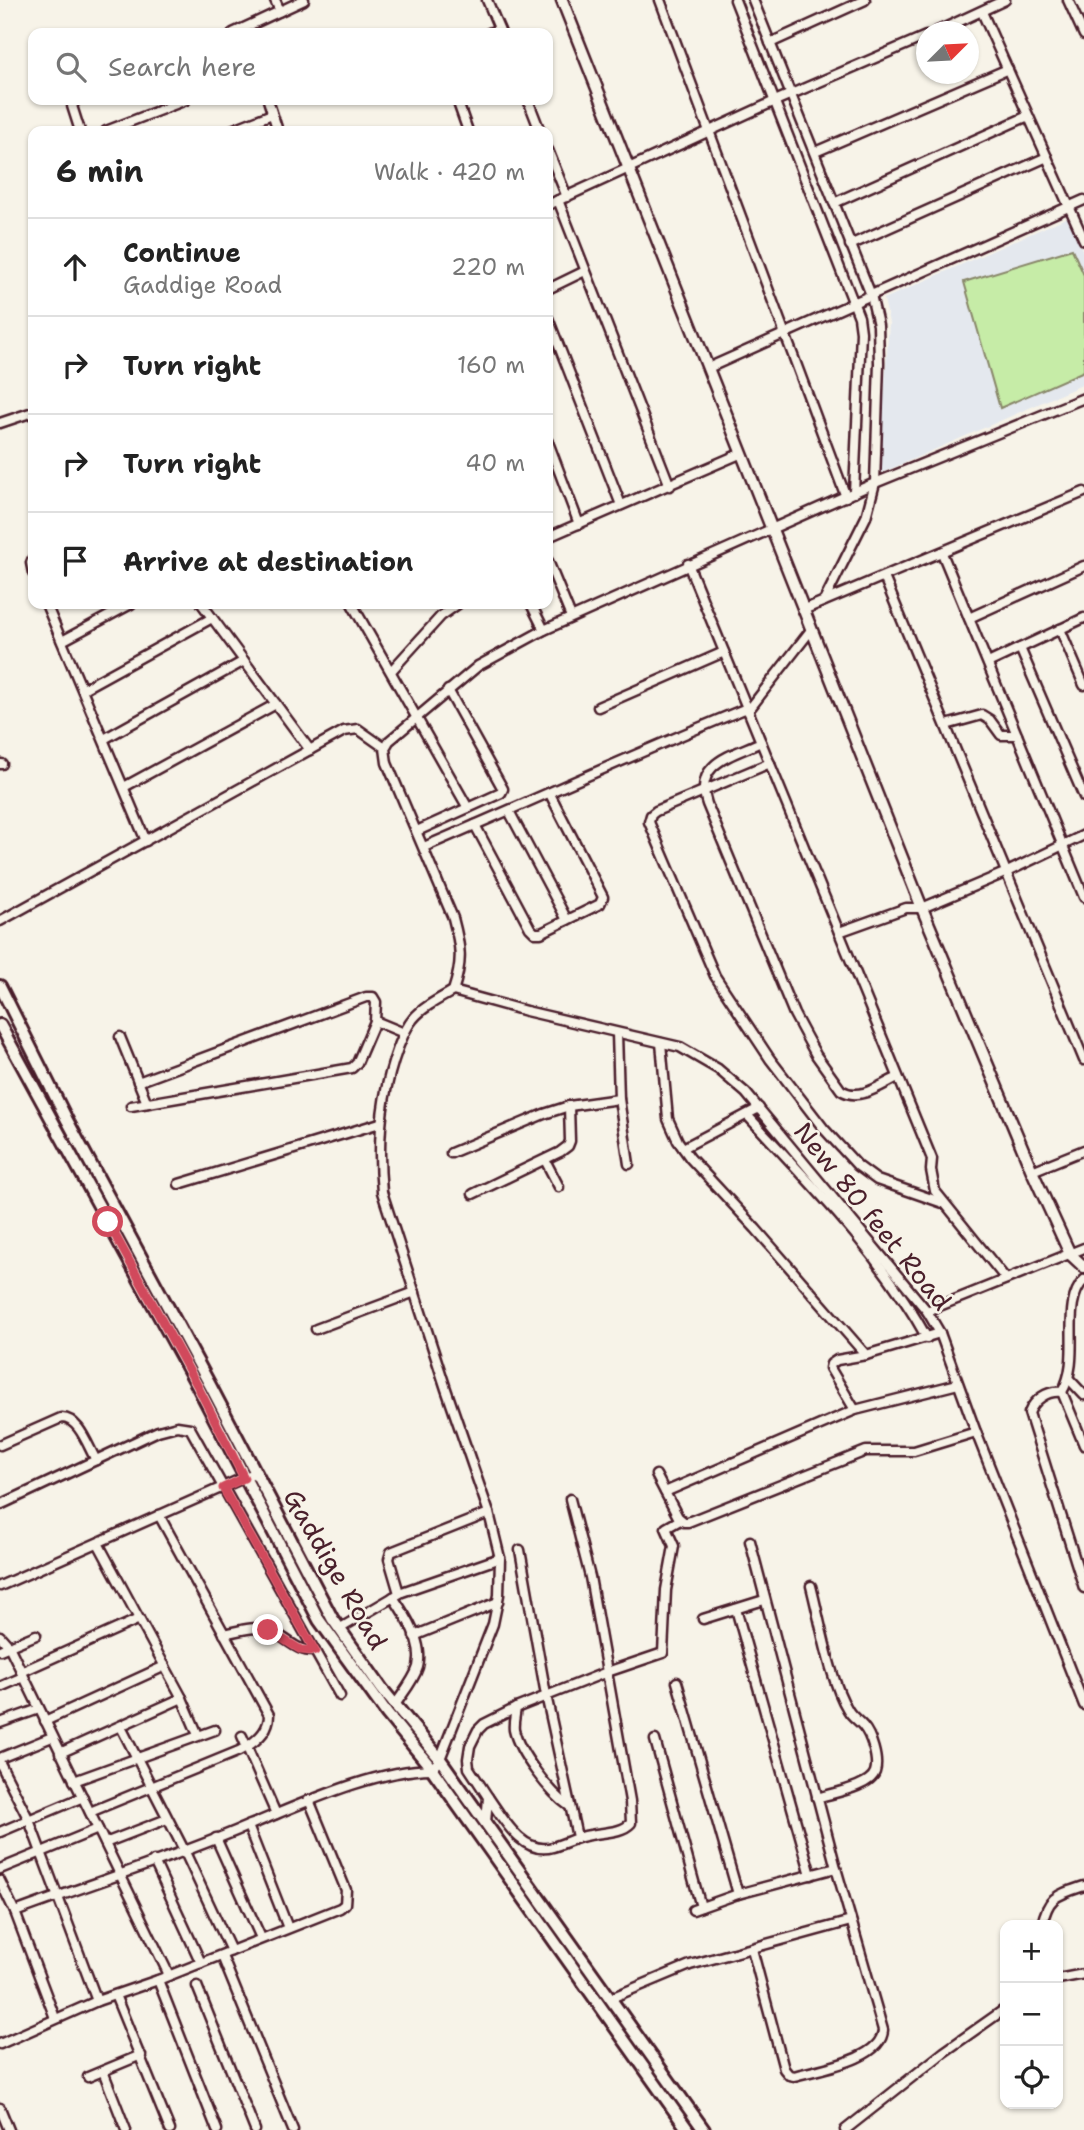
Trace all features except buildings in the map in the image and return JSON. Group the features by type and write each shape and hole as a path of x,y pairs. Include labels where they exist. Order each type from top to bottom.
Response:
{"main road":[{"name":"Gaddige Road","path":"0,986 66,1120 210,1385 249,1476 318,1620 387,1714 432,1769 688,2130"},
{"name":"Gaddige Road","path":"0,1025 197,1385 339,1629 395,1705 440,1759 704,2130"}],"street":[{"path":"275,0 281,11"},
{"path":"250,28 304,0"},
{"path":"487,0 499,28"},
{"path":"562,0 922,908 1032,1171 1070,1254 1084,1266"},
{"path":"660,0 846,497"},
{"path":"735,0 854,302 861,331 854,493"},
{"path":"753,0 871,295 879,337 875,483 866,517 824,601"},
{"path":"771,43 865,0"},
{"path":"961,21 1005,0"},
{"path":"1068,0 1084,34"},
{"path":"982,12 1084,240"},
{"path":"553,202 775,101 916,40"},
{"path":"815,152 1008,69"},
{"path":"73,105 78,126"},
{"path":"119,126 173,105"},
{"path":"269,105 276,126"},
{"path":"459,105 466,126"},
{"path":"530,105 538,126"},
{"path":"242,126 272,114"},
{"path":"834,202 1028,116"},
{"path":"850,245 1046,157"},
{"path":"553,162 567,197"},
{"path":"558,200 670,486"},
{"path":"708,368 1084,201"},
{"path":"553,287 586,271"},
{"path":"553,331 621,505"},
{"path":"15,1912 248,1826 309,1800 403,1772 432,1769 440,1759 493,1624 498,1602 500,1558 489,1513 382,1192 379,1163 380,1123 388,1075 411,1020 453,991 460,969 460,944 449,905 387,763 385,748 389,741 492,656 544,629 875,483 1084,398"},
{"path":"0,424 28,414"},
{"path":"553,535 742,453"},
{"path":"553,455 579,524"},
{"path":"803,610 1084,492"},
{"path":"942,553 1084,897"},
{"path":"688,564 932,1159 933,1182 943,1203 1006,1279"},
{"path":"969,618 1084,566"},
{"path":"553,573 571,617"},
{"path":"884,577 1084,1060"},
{"path":"48,609 146,841"},
{"path":"62,641 122,609"},
{"path":"206,609 310,750"},
{"path":"355,609 468,808"},
{"path":"392,670 449,609"},
{"path":"534,609 544,629"},
{"path":"83,689 212,618"},
{"path":"988,663 1084,618"},
{"path":"1060,629 1084,685"},
{"path":"424,847 667,740 748,709 811,630"},
{"path":"1020,648 1084,797"},
{"path":"597,707 724,652"},
{"path":"104,739 244,661"},
{"path":"416,831 501,793 503,787 448,690"},
{"path":"124,787 276,704"},
{"path":"946,725 982,715 990,720 1001,735 1017,735"},
{"path":"0,921 352,728 367,733 385,748"},
{"path":"761,742 711,767 703,781 703,792 794,1014 835,1083 841,1090 853,1096 898,1077"},
{"path":"770,763 656,811 649,822 715,976 770,1059 824,1129 858,1166 877,1180 943,1203"},
{"path":"475,825 533,931 541,933 600,904 603,897 550,793"},
{"path":"509,811 567,920"},
{"path":"839,932 906,908 922,908 1084,835"},
{"name":"New 80 feet Road","path":"453,991 680,1048 718,1069 759,1108 927,1311 940,1333 976,1432 1084,1705"},
{"path":"131,1106 352,1068 357,1063 375,1021 376,1002 373,998 366,997 138,1082"},
{"path":"375,1021 404,1033"},
{"path":"617,1033 619,1100 629,1164"},
{"path":"120,1037 148,1103"},
{"path":"661,1043 668,1119 683,1149 866,1355"},
{"path":"451,1153 510,1126 569,1107 619,1100"},
{"path":"473,1194 545,1160 568,1146 569,1107"},
{"path":"683,1149 759,1108"},
{"path":"747,1115 824,1197 872,1254 905,1299 927,1338"},
{"path":"179,1184 380,1123"},
{"path":"1032,1171 1084,1150"},
{"path":"545,1160 559,1187"},
{"path":"927,1311 1084,1248"},
{"path":"1062,1392 1072,1369 1074,1296 1084,1280"},
{"path":"316,1329 415,1292"},
{"path":"855,1410 830,1368 831,1364 837,1360 866,1355 940,1333"},
{"path":"1069,1379 1084,1395"},
{"path":"666,1492 855,1410 958,1384"},
{"path":"1062,1392 1057,1391 1040,1398 1030,1410 1029,1418 1084,1588"},
{"path":"1062,1392 1084,1445"},
{"path":"0,1446 61,1418 68,1418 75,1423 96,1460"},
{"path":"0,1505 169,1427 190,1428 340,1696"},
{"path":"570,1499 590,1577 607,1672 632,1817 631,1823 624,1829 577,1837 541,1849 520,1840 488,1797 469,1768 470,1746 484,1724 516,1708 607,1672 663,1653 666,1590 674,1546 666,1528 680,1520 688,1522 866,1451 914,1451 976,1432"},
{"path":"656,1475 680,1520"},
{"path":"0,1586 249,1476"},
{"path":"395,1705 417,1670 419,1656 407,1617 396,1595 389,1559 391,1552 489,1513"},
{"path":"90,1812 247,1747 266,1730 269,1723 269,1715 159,1515"},
{"path":"750,1541 836,1868 883,2030 883,2038 878,2045 859,2057 794,2076 789,2075 784,2069 752,1949"},
{"path":"98,1543 182,1698 198,1735"},
{"path":"520,1550 546,1695 577,1837"},
{"path":"339,1629 396,1595 500,1558"},
{"path":"811,1586 831,1666 851,1715 862,1724 870,1737 876,1764 875,1772 865,1783 817,1798"},
{"path":"703,1619 764,1601"},
{"path":"414,1636 498,1602"},
{"path":"736,1609 811,1875"},
{"path":"0,1687 139,1619"},
{"path":"224,1634 257,1628 268,1630 301,1650 315,1651"},
{"path":"0,1650 37,1634"},
{"path":"0,1636 9,1646 169,1976"},
{"path":"45,1721 165,1667"},
{"path":"677,1682 738,1895"},
{"path":"60,1753 182,1698"},
{"path":"516,1708 513,1723 518,1742 532,1765 560,1800 569,1805"},
{"path":"0,1723 38,1709"},
{"path":"121,1727 184,1850 231,1951"},
{"path":"74,1781 215,1730"},
{"path":"242,1736 276,1814"},
{"path":"52,1737 0,1760 29,1819 97,2001"},
{"path":"655,1740 697,1908 836,1868"},
{"path":"0,1832 83,1797"},
{"path":"486,1823 488,1797"},
{"path":"0,2044 97,2001 334,1912 345,1903 346,1890 309,1800"},
{"path":"105,1843 167,1819"},
{"path":"248,1826 288,1928"},
{"path":"0,1869 98,1829"},
{"path":"216,1838 261,1938"},
{"path":"154,1861 201,1963"},
{"path":"0,1881 15,1912 55,2018"},
{"path":"1043,1920 1050,1901 1058,1895 1084,1886"},
{"path":"611,1998 690,1965 851,1921"},
{"path":"222,1956 293,2130"},
{"path":"1063,1978 1084,1973"},
{"path":"158,1980 217,2130"},
{"path":"197,1986 255,2130"},
{"path":"116,1995 170,2130"},
{"path":"850,2128 944,2052 1000,2013"},
{"path":"88,2077 141,2055"},
{"path":"103,2071 126,2130"},
{"path":"0,2108 9,2130"}],"shaded area":[{"path":"1068,217 1084,254 1084,384 879,474 889,323 884,299"}],"green space":[{"path":"1072,249 1084,275 1084,371 1000,408 964,282"}],"route":[{"path":"108,1222 197,1385 244,1478 223,1488 315,1651 293,1647 268,1630"}]}
